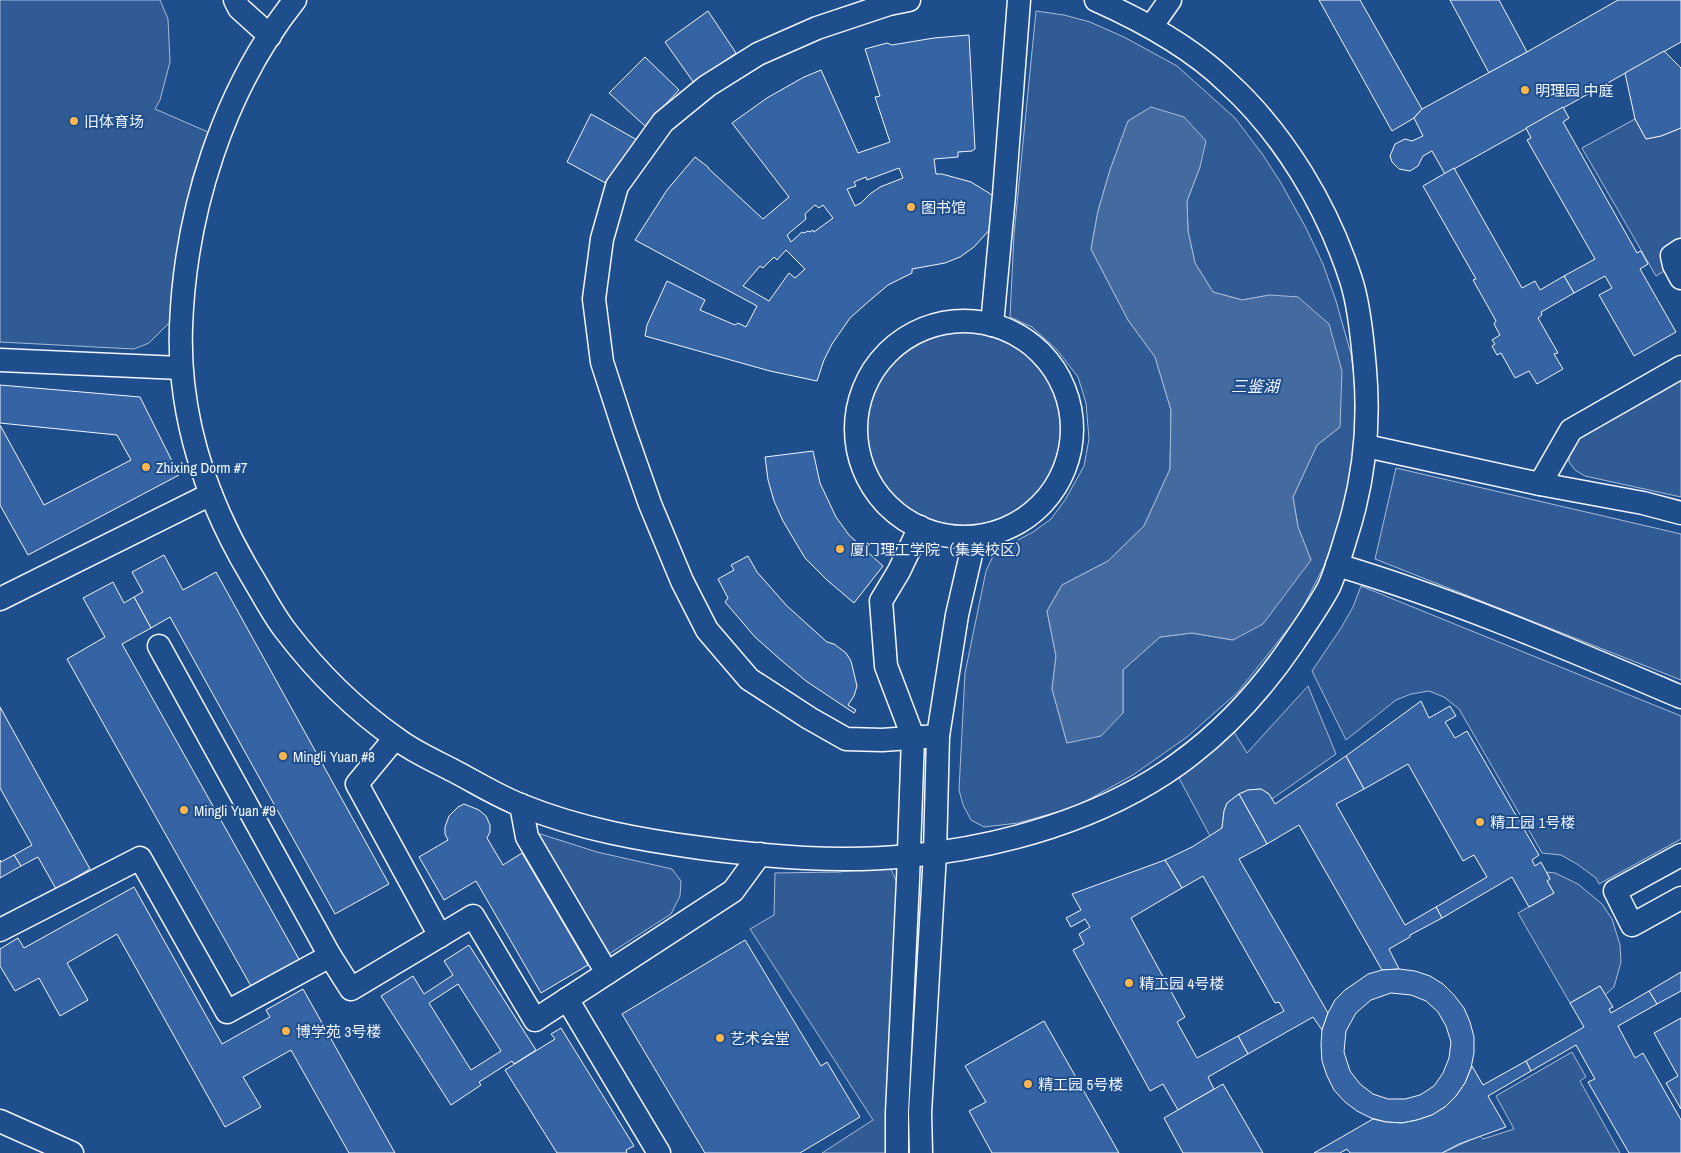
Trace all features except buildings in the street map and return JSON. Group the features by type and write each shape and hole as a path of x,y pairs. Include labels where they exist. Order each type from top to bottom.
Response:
{"street":[{"path":"235,0 239,8 270,36"},
{"path":"295,0 270,36 241,88 226,121 204,184 192,228 182,300 180,368 186,407 197,455 216,509 235,548 284,628 318,668 350,703 402,744 521,806 585,827 650,841 810,858 909,856 955,850 1025,835 1067,821 1113,802 1175,766 1208,741 1250,699 1272,674 1314,613 1331,583 1357,504 1366,446 1367,415 1365,364 1354,286 1337,243 1316,197 1291,155 1228,82 1197,58 1151,28 1130,15 1096,0"},
{"path":"909,0 888,4 817,28 758,54 707,86 663,122 617,186 602,239 594,299 602,362 624,430 650,504 682,580 707,630 749,679 809,718 846,739 882,740 938,736"},
{"path":"992,325 1019,0"},
{"path":"1151,28 1170,0"},
{"path":"1681,250 1672,256 1674,265 1681,278"},
{"path":"960,321 981,322 992,325 1022,338 1040,352 1054,370 1064,388 1070,408 1072,436 1065,469 1055,488 1043,504 1027,518 1011,527 994,534 975,537 954,537 932,533 895,512 880,496 868,478 860,458 856,436 857,415 862,394 871,374 884,357 900,342 918,331 938,324 960,321"},
{"path":"0,360 180,368"},
{"path":"1540,484 1571,430 1681,366"},
{"path":"1366,446 1540,484 1643,504 1681,514"},
{"path":"0,599 211,494"},
{"path":"897,1153 913,737 886,666 881,601 899,571 920,527"},
{"path":"921,1153 920,1113 935,853 938,736 958,615 975,537"},
{"path":"1337,565 1396,583 1565,648 1681,697"},
{"path":"159,646 330,956 351,989 473,916 536,1020 733,891 760,854"},
{"path":"395,738 357,784 440,936"},
{"path":"521,806 527,837 607,973"},
{"path":"1681,855 1615,891 1632,924 1681,898"},
{"path":"0,930 140,858 227,1012 330,956"},
{"path":"567,999 659,1153"},
{"path":"0,1122 72,1153"}],"shaded area":[{"path":"0,0 160,0 168,19 170,62 160,100 155,109 208,132 192,179 178,286 171,321 149,343 134,349 0,342"},
{"path":"1036,11 1064,15 1090,22 1124,37 1177,66 1235,118 1263,155 1306,228 1323,264 1351,354 1355,383 1355,448 1346,504 1324,566 1299,615 1238,692 1187,737 1133,775 1075,807 1018,823 984,827 971,820 963,805 959,790 965,673 986,571 993,556 1003,548 1033,532 1051,519 1065,500 1084,466 1089,439 1086,403 1078,377 1057,350 1032,327 1010,317 1014,234","holes":["1152,107 1200,167 1187,201 1188,231 1195,263 1213,292 1242,300 1270,295 1340,427 1317,445 1293,497 1298,527 1311,560 1233,640 1192,633 1160,637 1123,670 1123,713 1067,743 1052,689 1056,656 1047,611 1062,585 1108,561 1144,526 1170,469 1171,410 1155,357 1128,320 1091,249 1098,211 1110,170 1128,121"]},
{"path":"1635,119 1646,139 1661,136 1681,128 1681,261 1656,276 1582,148"},
{"path":"963,332 982,334 1001,340 1018,349 1033,361 1045,376 1054,393 1060,412 1062,431 1060,450 1054,469 1045,486 1033,501 1018,513 1001,522 982,528 963,530 944,528 925,522 908,513 893,501 881,486 872,469 866,450 864,431 866,412 872,393 881,376 893,361 908,349 925,340 944,334"},
{"path":"1681,376 1681,497 1585,476 1575,470 1569,462 1569,452 1573,442"},
{"path":"1396,468 1681,534 1681,680 1375,559"},
{"path":"1361,586 1681,716 1681,839 1599,884 1596,878 1561,855 1542,853 1459,709 1444,697 1429,691 1411,694 1396,700 1346,740 1312,671 1341,628 1353,607"},
{"path":"1308,686 1336,754 1272,799 1269,794 1261,789 1248,790 1239,794 1227,803 1222,828 1210,836 1179,778 1234,732 1247,753"},
{"path":"534,832 597,852 672,869 681,881 680,896 671,914 609,954"},
{"path":"890,867 898,885 889,1153 822,1153 873,1120 750,929 774,915 775,873 839,872"},
{"path":"1547,872 1555,873 1578,884 1602,904 1612,919 1620,945 1621,962 1614,987 1605,995 1600,986 1570,1003 1518,913 1554,893 1547,881 1550,879"},
{"path":"1572,1052 1586,1077 1580,1081 1620,1153 1442,1153 1480,1136 1483,1139 1514,1129 1496,1096"}],"water":[{"name":"三鉴湖","path":"1151,107 1184,117 1206,141 1200,167 1187,201 1188,231 1195,263 1213,292 1242,300 1270,295 1298,297 1329,324 1342,371 1340,427 1317,445 1293,497 1298,527 1311,560 1263,624 1233,640 1192,633 1160,637 1123,670 1123,713 1101,736 1067,743 1052,689 1056,656 1047,611 1062,585 1108,561 1144,526 1170,469 1171,410 1155,357 1128,320 1091,249 1098,211 1110,170 1128,121"}],"place":[{"name":"明理园 中庭","path":"1525,90"},
{"name":"旧体育场","path":"74,121"},
{"name":"图书馆","path":"911,207"},
{"name":"Zhixing Dorm #7","path":"146,467"},
{"name":"厦门理工学院（集美校区）","path":"840,549"},
{"name":"Mingli Yuan #8","path":"283,756"},
{"name":"Mingli Yuan #9","path":"184,810"},
{"name":"精工园 1号楼","path":"1480,822"},
{"name":"精工园 4号楼","path":"1129,983"},
{"name":"博学苑 3号楼","path":"286,1031"},
{"name":"艺术会堂","path":"720,1038"},
{"name":"精工园 5号楼","path":"1028,1084"}]}
